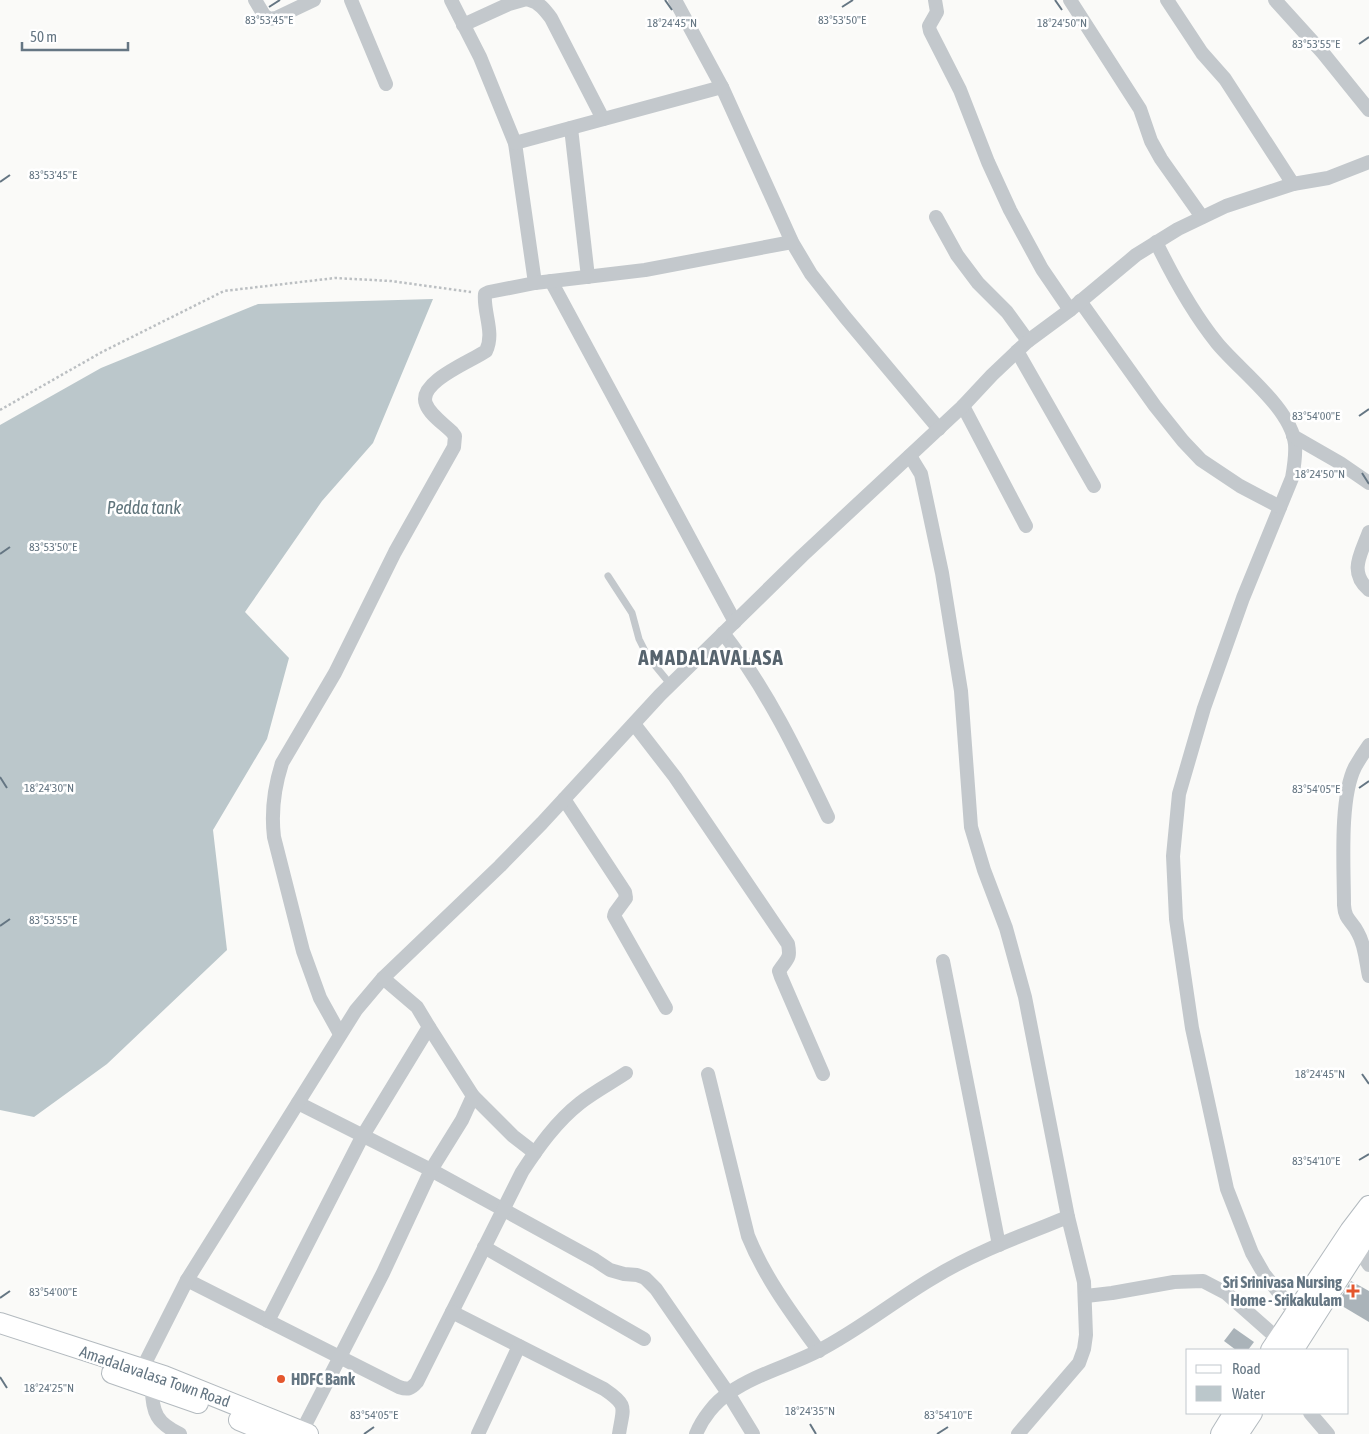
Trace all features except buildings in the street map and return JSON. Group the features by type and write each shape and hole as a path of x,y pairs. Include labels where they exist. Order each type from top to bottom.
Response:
{"main road":[{"path":"1280,1347 1295,1313 1369,1206"},
{"path":"1280,1347 1365,1248"},
{"name":"Amadalavalasa Town Road","path":"0,1323 272,1434"},
{"name":"Amadalavalasa Town Road","path":"0,1335 143,1380 228,1401 305,1433"},
{"path":"1221,1434 1233,1414"},
{"path":"1238,1434 1251,1414"}],"street":[{"path":"255,0 264,15 269,19 276,18 314,0"},
{"path":"351,0 386,84"},
{"path":"451,0 480,57 514,143 535,283"},
{"path":"463,25 509,4 523,0"},
{"path":"529,0 542,7 551,18 603,119"},
{"path":"675,0 722,87 792,242 811,274 939,429"},
{"path":"935,0 937,12 929,26 930,31 962,95 988,162 1010,210 1042,269 1075,306 1183,441 1201,460 1240,486 1280,507"},
{"path":"1070,0 1140,110 1151,141 1161,159 1202,217"},
{"path":"1167,0 1202,53 1225,79 1293,184"},
{"path":"1275,0 1323,53 1369,110"},
{"path":"514,143 722,87"},
{"path":"571,128 588,277"},
{"path":"180,1434 160,1423 143,1380 187,1280 340,1034 356,1010 383,978 500,866 671,685 723,633 939,429 992,374 1028,341 1075,306 1128,261 1156,242 1202,217 1226,206 1293,184 1328,178 1369,162"},
{"path":"936,217 957,255 978,283 1007,312 1028,341"},
{"path":"340,1034 320,998 303,951 281,868 272,819 277,777 282,763 335,673 395,552 454,447 455,436 430,410 425,398 429,388 443,376 486,351 490,338 484,300 485,294 535,283 644,270 792,242"},
{"path":"1156,242 1175,281 1217,343 1271,400 1284,417 1295,444 1292,478 1243,598 1204,708 1179,794 1173,856 1176,919 1192,1028 1227,1189 1252,1253 1264,1274 1295,1313"},
{"path":"551,282 735,622"},
{"path":"1017,351 1094,486"},
{"path":"963,406 1026,526"},
{"path":"1293,436 1340,463 1369,483"},
{"path":"910,456 921,474 942,573 961,691 971,827 984,870 1006,928 1025,997 1068,1217 1086,1296 1086,1335 1084,1350 1079,1363 1018,1434"},
{"path":"1369,532 1359,559 1357,574 1361,583 1369,590"},
{"path":"723,633 766,696 804,766 828,817"},
{"path":"634,724 675,777 788,944 789,960 779,970 823,1074"},
{"path":"1369,745 1354,768 1349,784 1344,822 1345,914 1348,921 1357,931 1369,976"},
{"path":"564,799 625,892 626,898 614,913 614,916 666,1008"},
{"path":"943,961 999,1245"},
{"path":"383,978 418,1007 473,1096 513,1136 535,1152"},
{"path":"268,1321 362,1136 430,1027"},
{"path":"187,1280 399,1387 412,1388 417,1382 503,1210 535,1152 561,1120 581,1102 626,1073"},
{"path":"708,1074 748,1236 756,1257 777,1294 819,1351"},
{"path":"305,1433 339,1357 383,1273 431,1170 462,1120 473,1096"},
{"path":"298,1103 431,1170 610,1270 645,1278 656,1289 754,1434"},
{"path":"696,1434 701,1423 728,1393 819,1351 855,1330 936,1276 999,1245 1068,1217"},
{"path":"484,1248 644,1339"},
{"path":"1086,1296 1112,1294 1174,1282 1203,1282 1226,1293 1280,1347"},
{"path":"452,1312 604,1388 619,1398 624,1407 623,1433"},
{"path":"478,1434 519,1346"},
{"path":"1311,1414 1328,1434"}],"lane":[{"path":"608,576 632,613 639,639 648,657 671,685"}],"path":[{"path":"0,410 102,352 224,291 335,278 390,281 485,294"}],"water":[{"name":"Pedda tank","path":"433,299 373,443 322,501 245,612 289,658 267,739 213,830 227,950 107,1064 34,1117 0,1110 0,425 101,368 258,304"}],"place":[{"name":"Sri Srinivasa Nursing Home - Srikakulam","path":"1353,1291"},
{"name":"HDFC Bank","path":"281,1379"}],"district":[{"name":"AMADALAVALASA","path":"711,658"}]}
